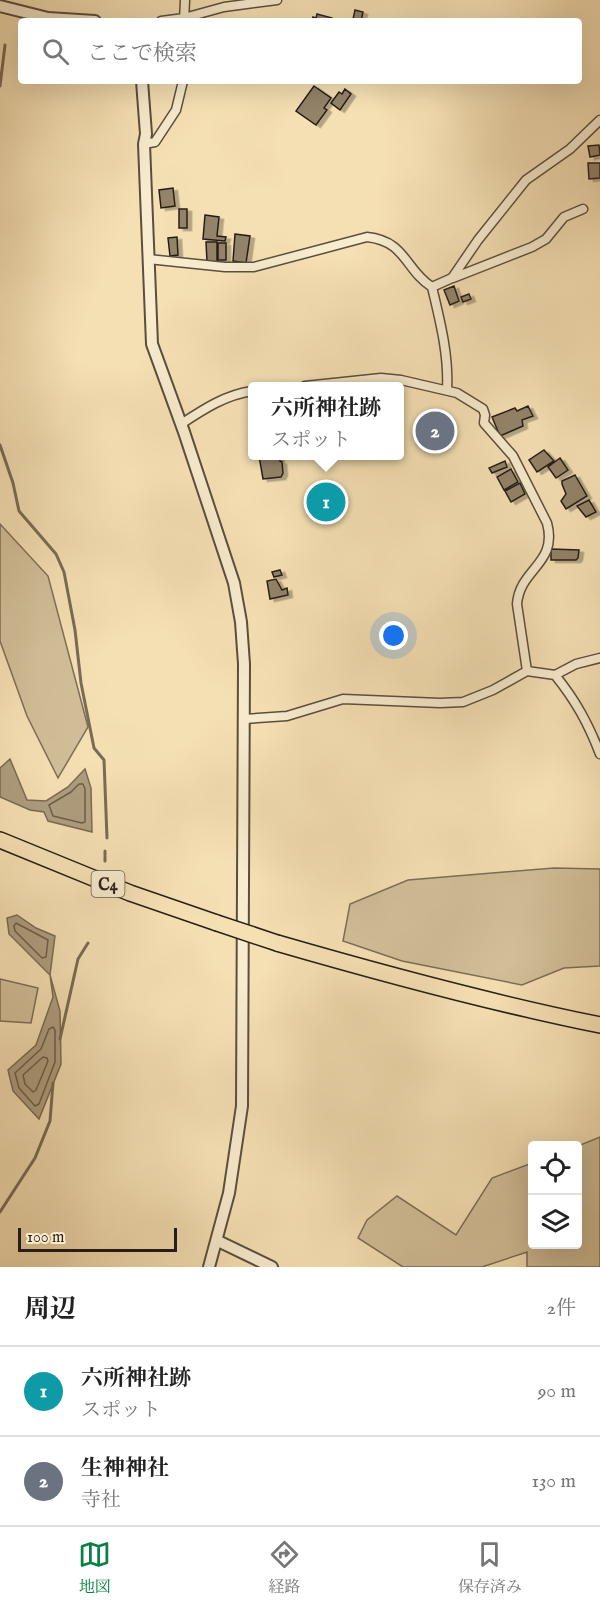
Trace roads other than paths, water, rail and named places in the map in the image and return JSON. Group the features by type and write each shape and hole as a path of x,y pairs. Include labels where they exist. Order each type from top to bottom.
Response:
{"highway":[{"name":"C4","path":"0,840 130,893 277,943 535,1012 600,1025"},
{"name":"C4","path":"437,987 600,1020"},
{"path":"535,1012 600,1031"}],"street":[{"path":"184,0 184,18"},
{"path":"187,18 224,7 277,0"},
{"path":"0,6 48,18"},
{"path":"142,84 146,134 144,144 152,344 234,583 241,622 244,664 242,1106 235,1165 218,1240 209,1267"},
{"path":"144,144 155,142 176,110 182,84"},
{"path":"452,278 478,240 526,180 570,149 600,120"},
{"path":"432,288 532,247 546,239 564,217 584,209"},
{"path":"148,259 225,267 254,267 367,237 378,238 389,243 402,254 421,280 432,288 442,328 448,373 447,390"},
{"path":"352,382 390,378 457,393 483,409 484,423 513,456 550,532 545,556 527,575 518,593 517,604 527,672"},
{"path":"181,424 206,407 234,394 248,392"},
{"path":"243,719 287,716 343,699 464,702 527,672 555,675 576,664 600,658"},
{"path":"555,675 575,699 589,724 600,754"},
{"path":"218,1240 272,1267"}],"water":[{"path":"10,759 27,800 46,801 68,787 85,769 91,788 92,832 48,821 44,812 30,810 0,797 0,768"},
{"path":"17,915 36,928 55,936 50,975 9,934 7,918"},
{"path":"50,975 60,1011 61,1064 39,1119 13,1091 8,1070 36,1045 53,997"}],"waterway":[{"path":"0,86 5,45"},
{"path":"0,445 13,483 19,511 56,554 64,572 75,630 81,683 94,748 104,760 107,838"},
{"path":"105,851 105,861"},
{"path":"60,1039 78,959 88,943"},
{"path":"0,1212 35,1158 50,1121 53,1083"}],"place":[{"name":"生神神社","path":"435,431"},
{"name":"六所神社跡","path":"326,502"}]}
